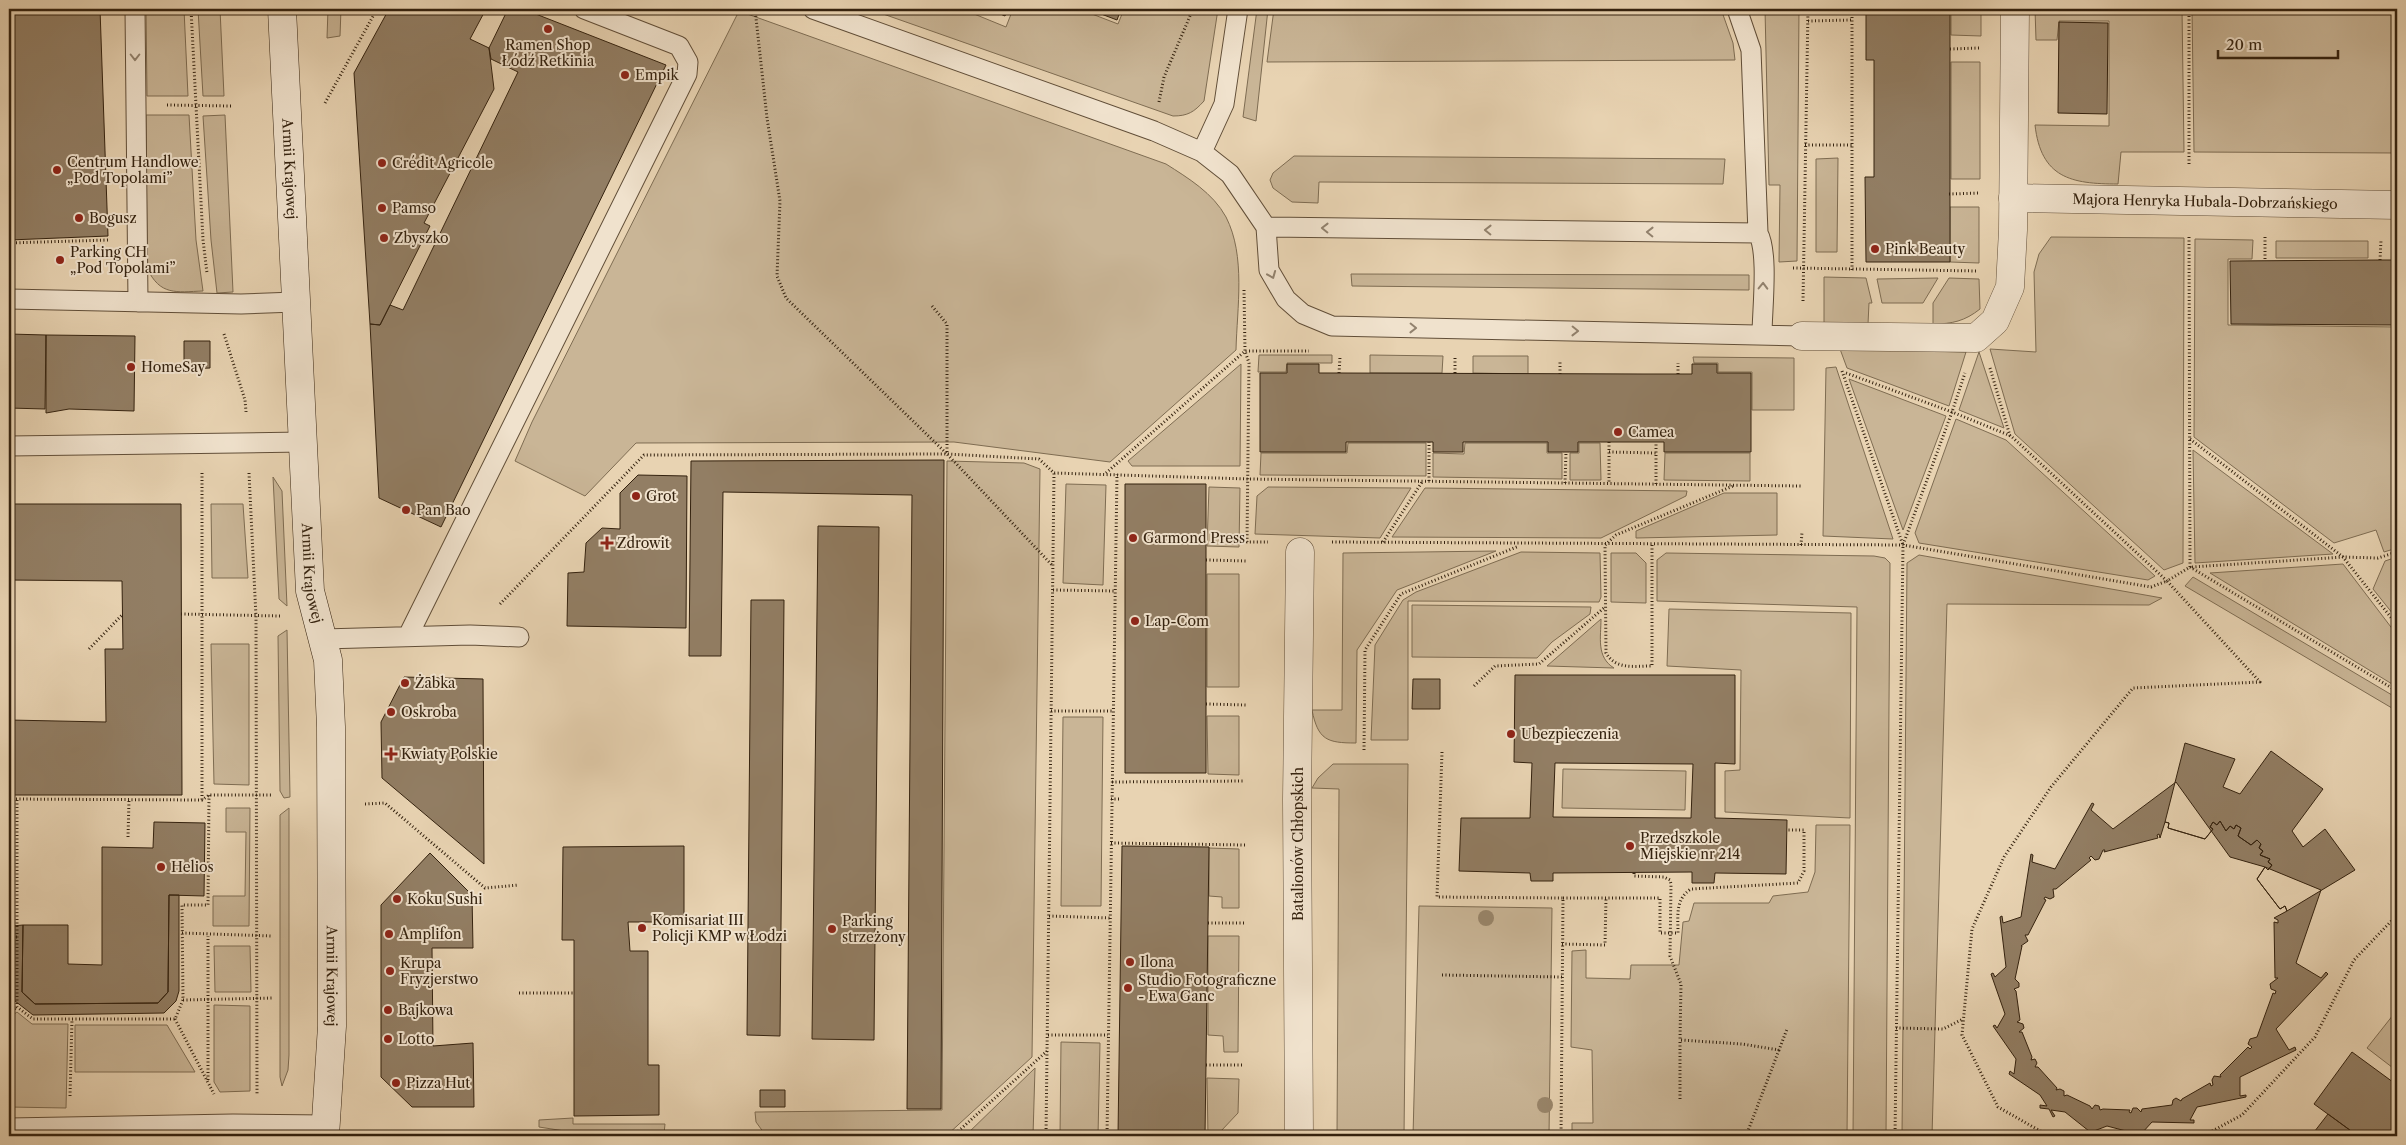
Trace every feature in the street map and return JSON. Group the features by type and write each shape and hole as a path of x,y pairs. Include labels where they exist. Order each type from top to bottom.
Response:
{"street":[{"name":"Armii Krajowej","path":"282,9 310,591 328,660 331,737 332,1026 326,1131"},
{"path":"1812,336 1976,338 1995,321 2010,288 2000,196 2015,9"},
{"name":"Majora Henryka Hubala-Dobrzańskiego","path":"2000,196 2189,202 2397,205"},
{"name":"Batalionów Chłopskich","path":"1298,1136 1297,784 1300,552"}],"lane":[{"path":"135,9 138,302"},
{"path":"408,636 687,74 688,62 679,46 584,9"},
{"path":"813,9 1154,131 1202,152 1230,174 1266,227 1269,270 1286,299 1303,314 1332,326 1812,336"},
{"path":"1202,152 1224,104 1238,9"},
{"path":"1737,9 1752,50 1758,233 1762,241 1763,267 1762,335"},
{"path":"1266,227 1758,233"},
{"path":"9,299 214,303 295,302"},
{"path":"9,446 303,442"},
{"path":"323,639 408,636 519,637"},
{"path":"9,1128 234,1124 326,1131"}],"path":[{"path":"191,9 206,266 214,303 245,400 248,444 256,617 257,1125"},
{"path":"325,103 377,9"},
{"path":"755,9 770,144 780,201 777,276 786,298 946,454 1053,566"},
{"path":"1154,131 1164,77 1193,9"},
{"path":"1808,9 1805,269 1812,336 1842,372 1903,545"},
{"path":"1852,9 1852,270"},
{"path":"2189,9 2190,567"},
{"path":"1808,21 1852,20"},
{"path":"1950,49 1980,48"},
{"path":"1805,145 1852,144"},
{"path":"1950,194 2000,196"},
{"path":"2264,234 2265,261"},
{"path":"2380,260 2381,234"},
{"path":"9,243 111,240"},
{"path":"1763,267 1978,271"},
{"path":"1244,288 1245,351 1249,363 1247,542 1274,542"},
{"path":"932,306 947,324 946,454"},
{"path":"1976,338 1984,349 2011,436"},
{"path":"1106,474 1245,351"},
{"path":"1339,374 1340,351"},
{"path":"1842,372 1952,412 2011,436 2167,581 2260,682 2133,688 2051,787 2004,857 1972,929 1962,1036 1998,1106 2049,1136"},
{"path":"1895,1136 1903,545 1952,412"},
{"path":"2190,438 2343,557 2397,625"},
{"path":"1429,481 1430,442"},
{"path":"1609,442 1609,484"},
{"path":"1656,442 1656,484"},
{"path":"202,443 202,800"},
{"path":"1565,483 1566,452"},
{"path":"1609,452 1656,453"},
{"path":"470,636 644,455 946,454 1039,459 1054,473 1248,478 1801,486"},
{"path":"1046,1136 1054,473"},
{"path":"1107,1136 1117,474"},
{"path":"1383,542 1422,481"},
{"path":"1652,545 1652,666 1622,666 1611,661 1606,653 1605,545 1616,535 1735,485"},
{"path":"1801,545 1802,532"},
{"path":"1328,542 1605,545 1903,545 2151,587 2167,581 2190,567 2343,557 2378,558 2397,552"},
{"path":"1364,750 1365,650 1401,594 1522,544"},
{"path":"1206,560 1247,561"},
{"path":"2190,567 2397,691"},
{"path":"1053,590 1115,591"},
{"path":"1474,686 1496,666 1539,664 1606,606"},
{"path":"181,614 201,616 284,616"},
{"path":"89,649 122,615"},
{"path":"1206,704 1246,705"},
{"path":"1052,711 1113,711"},
{"path":"1442,752 1438,897 1660,898 1660,933 1678,933 1679,902 1684,893 1691,888 1798,883 1804,871 1804,830 1787,830"},
{"path":"1112,782 1245,781"},
{"path":"175,1018 183,1000 182,905 208,905 209,794"},
{"path":"9,800 202,800 209,794 272,795"},
{"path":"1111,799 1120,798"},
{"path":"16,1007 17,800"},
{"path":"128,837 129,800"},
{"path":"356,804 385,803 485,888 519,885"},
{"path":"1111,843 1245,845"},
{"path":"1634,872 1634,876 1664,877 1670,880 1670,956 1681,984 1680,1099"},
{"path":"1561,1136 1562,898"},
{"path":"1562,944 1604,945 1606,898"},
{"path":"2203,1136 2242,1115 2315,1037 2354,960 2397,915"},
{"path":"1049,916 1110,918"},
{"path":"1208,923 1244,922"},
{"path":"182,933 208,936 272,936"},
{"path":"208,936 208,1082"},
{"path":"9,937 17,937"},
{"path":"1442,975 1562,978"},
{"path":"519,993 574,993"},
{"path":"183,1000 273,998"},
{"path":"9,1012 16,1007"},
{"path":"16,1007 33,1019 175,1018"},
{"path":"175,1018 216,1098"},
{"path":"69,1127 72,1019"},
{"path":"1896,1028 1943,1029 1964,1019"},
{"path":"1746,1136 1787,1029"},
{"path":"1048,1034 1108,1035"},
{"path":"1680,1040 1742,1044 1779,1050"},
{"path":"953,1136 1047,1051"},
{"path":"1206,1065 1244,1065"},
{"path":"1234,1133 1238,1136"}],"shaded area":[{"path":"146,9 184,9 188,96 147,96"},
{"path":"198,9 220,9 224,96 203,96"},
{"path":"328,9 341,9 340,36 327,38"},
{"path":"869,9 962,9 1006,27 1013,9 1079,9 1118,24 1124,9 1218,9 1204,101 1190,113 1173,116"},
{"path":"1257,9 1268,9 1256,121 1243,117"},
{"path":"1274,9 1721,9 1733,43 1735,60 1267,62"},
{"path":"1765,9 1799,9 1797,261 1779,262 1780,185 1769,185"},
{"path":"1951,9 1981,9 1981,36 1951,35"},
{"path":"2035,9 2182,9 2184,152 2121,152 2118,184 2101,184 2073,179 2061,174 2052,167 2044,157 2038,143 2035,125 2109,126 2109,21 2059,21 2057,40 2036,40"},
{"path":"2192,9 2397,9 2397,153 2194,152"},
{"path":"739,11 1166,164 1183,175 1207,193 1221,208 1232,232 1236,248 1239,282 1236,350 1110,462 954,442 636,443 585,496 515,461 532,422"},
{"path":"1951,62 1980,62 1980,179 1951,179"},
{"path":"146,115 189,115 196,240 203,291 177,292 163,288 157,284 147,268"},
{"path":"225,115 233,292 217,293 211,240 203,116"},
{"path":"1294,156 1725,159 1723,184 1319,182 1318,203 1292,202 1273,188 1270,180 1273,173"},
{"path":"1838,158 1837,252 1816,252 1816,159"},
{"path":"1950,207 1979,207 1979,263 1950,262"},
{"path":"2051,237 2184,238 2183,563 2164,570 2015,434 1990,349 2036,352 2034,272 2039,254"},
{"path":"2195,239 2253,240 2252,259 2228,259 2228,325 2397,327 2397,548 2384,552 2376,530 2334,543 2194,437"},
{"path":"2276,241 2368,241 2368,258 2276,258"},
{"path":"1351,274 1749,275 1749,290 1352,286"},
{"path":"1824,277 1866,278 1872,303 1869,303 1868,324 1824,324"},
{"path":"1938,278 1923,303 1882,303 1877,279"},
{"path":"1949,278 1979,279 1980,309 1958,321 1933,324 1933,303"},
{"path":"1840,349 1966,352 1949,406 1847,368"},
{"path":"1979,352 2004,428 1959,410"},
{"path":"1259,355 1332,355 1332,363 1287,363 1286,372 1258,372"},
{"path":"1370,355 1443,356 1442,373 1370,373"},
{"path":"1473,356 1528,356 1528,374 1473,373"},
{"path":"1693,357 1794,358 1794,410 1752,410 1752,372 1718,372 1718,363 1694,363"},
{"path":"1241,364 1240,466 1132,466 1128,461"},
{"path":"1836,367 1893,539 1823,536 1826,368"},
{"path":"1849,379 1946,416 1903,530"},
{"path":"1956,419 2006,440 2155,576 2148,580 1919,543 1915,533"},
{"path":"1348,443 1426,443 1426,476 1260,475 1261,453 1347,453"},
{"path":"1465,443 1547,443 1547,453 1562,453 1562,479 1433,477 1433,453 1464,454"},
{"path":"1579,443 1600,443 1601,480 1570,480 1570,453 1579,453"},
{"path":"2193,450 2333,554 2195,563"},
{"path":"1665,453 1750,453 1750,481 1664,480"},
{"path":"947,461 1024,463 1040,469 1032,1057 946,1136 764,1133 756,1122 755,1112 942,1110"},
{"path":"273,477 282,491 287,606 279,599"},
{"path":"1066,484 1106,485 1103,585 1063,583"},
{"path":"1209,487 1240,488 1239,547 1207,546"},
{"path":"1268,487 1411,488 1380,538 1255,534 1257,496"},
{"path":"1425,488 1687,491 1686,496 1601,538 1392,537"},
{"path":"1724,493 1777,493 1777,535 1636,538 1636,531"},
{"path":"211,504 243,504 248,578 212,578"},
{"path":"1496,551 1397,590 1357,650 1356,743 1338,742 1325,738 1317,728 1312,710 1342,710 1343,553"},
{"path":"1521,552 1600,553 1601,597 1599,602 1408,601 1408,740 1371,740 1375,645 1403,600 1416,592"},
{"path":"1611,553 1636,553 1646,563 1646,603 1611,602"},
{"path":"1666,553 1874,556 1885,558 1890,563 1886,1136 1853,1136 1857,607 1657,601 1657,560"},
{"path":"1919,555 2162,598 2149,605 1947,604 1932,1136 1902,1136 1907,563"},
{"path":"2397,557 2397,619 2373,589 2385,561"},
{"path":"2343,564 2397,635 2397,687 2210,573"},
{"path":"1207,574 1239,574 1239,687 1207,687"},
{"path":"2193,577 2397,698 2397,711 2185,586"},
{"path":"1412,605 1591,607 1590,614 1552,642 1537,658 1412,657"},
{"path":"1669,609 1851,613 1850,818 1725,812 1725,771 1740,770 1741,670 1667,666"},
{"path":"1601,619 1600,640 1602,652 1604,658 1614,668 1547,666"},
{"path":"287,630 290,797 284,798 280,791 278,636"},
{"path":"211,644 249,644 249,785 214,784"},
{"path":"1207,716 1239,716 1239,775 1208,774"},
{"path":"1063,717 1103,717 1101,906 1061,906"},
{"path":"1333,764 1408,764 1404,1136 1337,1136 1339,789 1312,788 1318,778"},
{"path":"1563,769 1686,771 1685,810 1562,808"},
{"path":"226,808 250,808 249,926 213,926 213,896 245,896 246,832 226,832"},
{"path":"289,808 289,1055 288,1070 282,1086 280,1077 280,815"},
{"path":"1816,825 1850,825 1847,1136 1572,1136 1572,1123 1593,1123 1592,1050 1571,1047 1572,951 1586,950 1586,978 1630,979 1631,965 1679,965 1683,922 1689,921 1694,903 1769,903 1773,896 1808,892 1815,872"},
{"path":"1209,848 1239,849 1239,908 1222,908 1222,897 1209,896"},
{"path":"9,858 13,858 13,924 9,927"},
{"path":"1419,906 1552,908 1549,1136 1413,1136"},
{"path":"1208,936 1239,936 1238,1052 1224,1052 1223,1036 1208,1035"},
{"path":"214,946 250,946 251,992 215,992"},
{"path":"214,1005 250,1006 250,1091 220,1092 214,1082"},
{"path":"2397,1010 2397,1071 2367,1048"},
{"path":"17,1012 32,1024 68,1024 66,1108 9,1107 9,1018"},
{"path":"75,1025 167,1025 195,1072 75,1072"},
{"path":"1061,1042 1100,1043 1098,1136 1060,1136"},
{"path":"1035,1068 1033,1136 965,1136"},
{"path":"1207,1078 1239,1079 1238,1113 1221,1131 1208,1136"},
{"path":"573,1118 573,1124 665,1124 664,1134 571,1132 539,1127 539,1120"}],"building":[{"name":"Centrum Handlowe „Pod Topolami”","path":"9,9 100,9 108,236 9,240"},
{"path":"389,9 486,9 470,39 489,48 494,89 424,223 430,226 380,325 370,324 354,73"},
{"path":"508,9 523,9 666,65 441,527 379,498 370,324 380,325 390,305 403,310 518,72 491,59 489,48"},
{"path":"989,9 1008,9 1005,16"},
{"path":"1088,9 1121,9 1117,20"},
{"path":"1866,9 1950,9 1950,262 1866,262 1865,177 1874,177 1874,60 1866,60"},
{"path":"2059,22 2108,23 2107,114 2058,113"},
{"path":"2397,260 2397,325 2231,324 2230,261"},
{"path":"9,334 46,335 45,409 9,408"},
{"path":"46,335 135,336 134,411 69,409 46,413"},
{"path":"184,341 210,341 210,368 184,369"},
{"path":"1287,364 1319,364 1319,373 1692,374 1692,364 1717,364 1717,373 1751,373 1751,452 1664,452 1664,442 1578,442 1578,452 1548,452 1548,442 1463,442 1463,452 1433,452 1433,442 1346,442 1346,452 1260,452 1260,373 1287,373"},
{"path":"944,460 941,1109 907,1109 912,495 723,492 721,656 689,656 691,461"},
{"path":"638,475 687,476 686,628 567,626 568,573 584,572 586,543 602,528 620,529 620,493"},
{"path":"1125,484 1206,484 1206,773 1125,773"},
{"path":"9,504 181,504 182,795 9,795 9,720 106,722 105,649 123,649 122,581 9,580"},
{"path":"818,526 879,527 874,1040 812,1039"},
{"path":"751,600 784,600 780,1036 747,1035"},
{"path":"1515,675 1735,675 1735,764 1715,763 1715,818 1787,820 1786,874 1715,873 1714,883 1692,883 1692,872 1553,873 1553,881 1531,881 1530,873 1459,871 1461,818 1530,818 1532,763 1514,762","holes":["1555,763 1693,764 1691,818 1553,817"]},
{"path":"404,677 483,679 484,864 382,778 381,722"},
{"path":"1413,679 1440,679 1440,709 1412,709"},
{"path":"2185,743 2235,759 2223,787 2240,794 2271,751 2323,789 2292,831 2303,847 2325,829 2355,870 2287,911 2285,906 2280,909 2257,879 2265,867 2268,870 2272,865 2268,862 2270,859 2260,855 2263,851 2259,848 2261,844 2257,840 2251,845 2238,836 2241,828 2236,825 2234,829 2230,826 2226,831 2220,821 2217,825 2213,822 2210,827 2213,829 2205,839 2168,828 2169,823 2165,822"},
{"path":"2176,782 2230,857 2265,867 2321,890 2296,963 2321,978 2326,972 2328,974 2276,1029 2289,1050 2295,1047 2296,1050 2240,1077 2240,1096 2246,1095 2246,1097 2197,1107 2190,1120 2194,1120 2194,1123 2152,1122 2142,1133 2145,1136 2107,1126 2094,1131 2097,1134 2094,1135 2065,1112 2051,1110 2055,1116 2053,1117 2049,1109 2040,1108 2040,1105 2047,1106 2040,1095 2009,1074 2010,1071 2014,1074 2016,1059 1993,1026 1995,1025 1997,1028 2005,1014 1991,974 1993,973 1995,977 2006,967 2000,917 2002,916 2003,923 2021,917 2031,854 2033,855 2032,862 2055,869 2092,803 2094,804 2091,810 2113,829"},
{"path":"2220,821 2226,831 2230,826 2234,829 2236,825 2241,828 2238,836 2251,845 2257,840 2261,844 2259,848 2263,851 2260,855 2270,859 2268,862 2272,865 2268,870 2265,867 2257,879 2280,909 2285,906 2287,911 2274,918 2278,920 2278,923 2274,922 2275,978 2278,978 2270,984 2271,989 2276,991 2275,994 2273,993 2257,1037 2250,1039 2248,1044 2252,1047 2250,1049 2248,1047 2220,1075 2221,1077 2214,1076 2212,1080 2213,1085 2211,1086 2210,1083 2181,1101 2176,1098 2173,1100 2172,1105 2142,1109 2141,1112 2137,1108 2133,1108 2131,1113 2129,1112 2130,1110 2100,1110 2099,1106 2095,1105 2092,1109 2090,1106 2067,1095 2064,1096 2064,1091 2056,1090 2057,1088 2038,1067 2035,1067 2037,1063 2035,1059 2031,1060 2032,1057 2022,1032 2019,1032 2024,1028 2023,1024 2017,1022 2020,1020 2016,991 2014,989 2019,987 2019,983 2015,979 2021,946 2028,941 2025,935 2028,935 2046,900 2044,899 2045,897 2050,899 2054,897 2053,889 2056,889 2091,860 2089,858 2091,856 2095,860 2099,859 2103,850 2105,850 2104,852 2158,838 2157,835 2159,834 2160,838 2165,822 2169,823 2168,828 2205,839 2213,829 2210,827 2213,822 2217,825"},
{"path":"154,822 205,823 204,896 169,895 168,992 158,1003 35,1004 22,992 23,925 68,925 68,964 102,965 102,847 153,848"},
{"path":"684,846 684,922 628,922 630,951 648,951 648,1065 659,1065 659,1115 574,1116 574,940 562,940 563,847"},
{"path":"1122,846 1209,847 1205,1136 1118,1136"},
{"path":"430,853 472,895 473,948 432,948 433,1046 473,1043 474,1107 412,1107 381,1077 381,905"},
{"path":"169,895 179,895 179,991 176,1001 164,1013 33,1015 15,1001 11,991 12,926 23,925 22,992 35,1004 158,1003 168,992"},
{"path":"2352,1052 2397,1085 2397,1136 2358,1136 2314,1104"},
{"path":"760,1090 785,1090 785,1107 760,1107"},
{"path":"2328,1114 2358,1136 2311,1136"}],"place":[{"name":"Ramen Shop Łódź Retkinia","path":"548,29"},
{"name":"Empik","path":"625,75"},
{"name":"Crédit Agricole","path":"382,163"},
{"name":"Centrum Handlowe „Pod Topolami”","path":"57,170"},
{"name":"Pamso","path":"382,208"},
{"name":"Bogusz","path":"79,218"},
{"name":"Zbyszko","path":"384,238"},
{"name":"Pink Beauty","path":"1875,249"},
{"name":"Parking CH „Pod Topolami”","path":"60,260"},
{"name":"HomeSay","path":"131,367"},
{"name":"Camea","path":"1618,432"},
{"name":"Grot","path":"636,496"},
{"name":"Pan Bao","path":"406,510"},
{"name":"Garmond Press","path":"1133,538"},
{"name":"Zdrowit","path":"607,543"},
{"name":"Lap-Com","path":"1135,621"},
{"name":"Żabka","path":"405,683"},
{"name":"Oskroba","path":"391,712"},
{"name":"Ubezpieczenia","path":"1511,734"},
{"name":"Kwiaty Polskie","path":"391,754"},
{"name":"Przedszkole Miejskie nr 214","path":"1630,846"},
{"name":"Helios","path":"161,867"},
{"name":"Koku Sushi","path":"397,899"},
{"name":"Komisariat III Policji KMP w Łodzi","path":"642,928"},
{"name":"Parking strzeżony","path":"832,929"},
{"name":"Amplifon","path":"389,934"},
{"name":"Ilona","path":"1130,962"},
{"name":"Krupa Fryzjerstwo","path":"390,971"},
{"name":"Studio Fotograficzne - Ewa Ganc","path":"1128,988"},
{"name":"Bajkowa","path":"388,1010"},
{"name":"Lotto","path":"388,1039"},
{"name":"Pizza Hut","path":"396,1083"}]}
